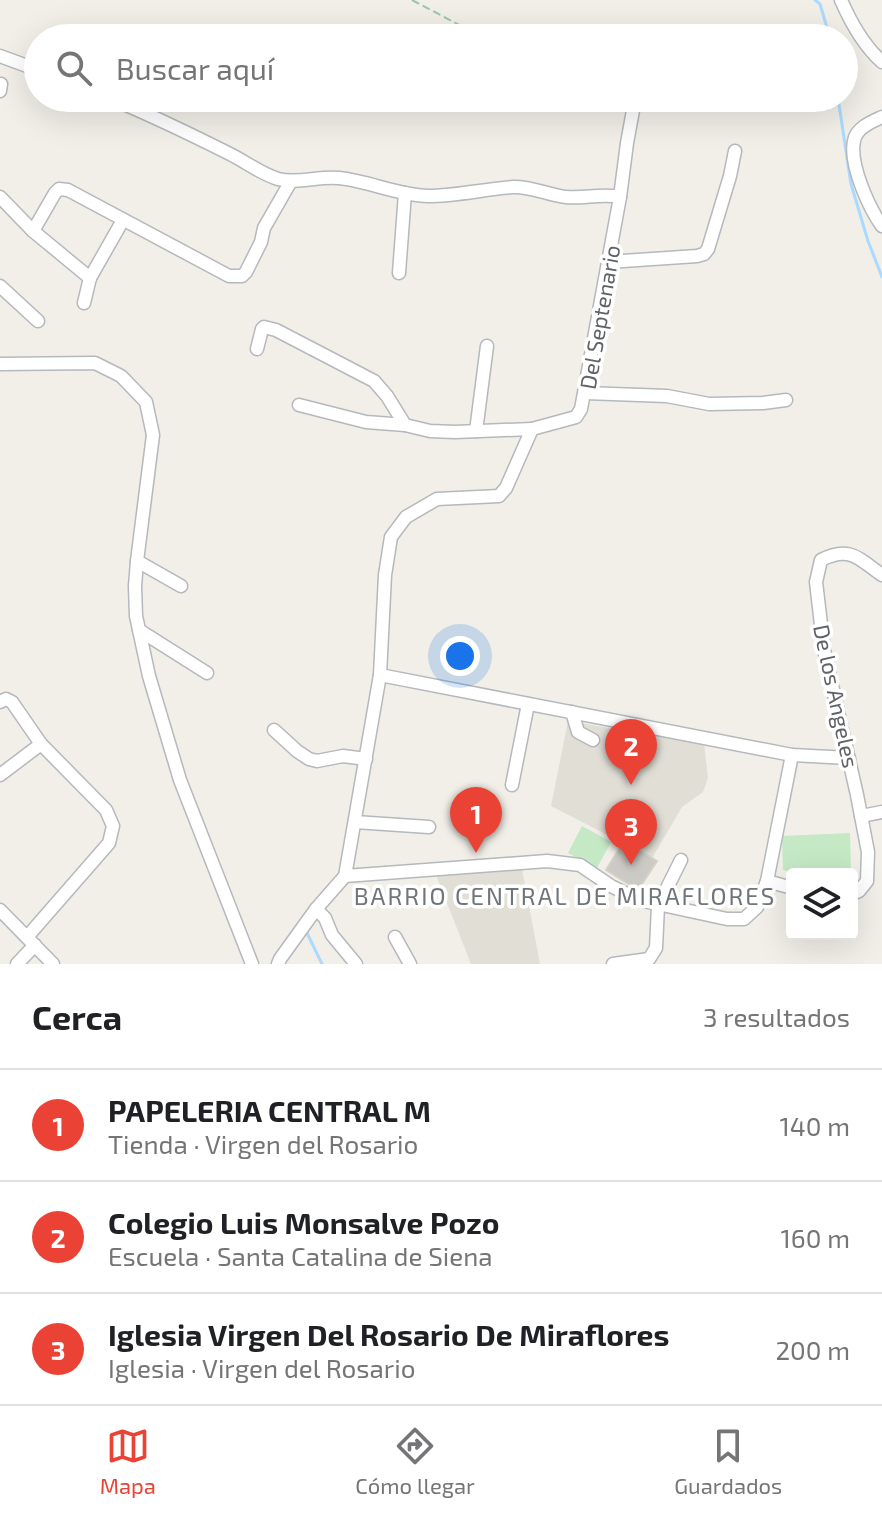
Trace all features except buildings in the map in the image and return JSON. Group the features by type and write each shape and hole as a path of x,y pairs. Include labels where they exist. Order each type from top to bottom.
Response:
{"street":[{"path":"841,0 853,24"},
{"path":"858,33 882,62"},
{"path":"0,56 24,65"},
{"path":"143,112 243,160 263,174 291,181 339,178 429,196 516,186 571,198 607,194 620,197"},
{"name":"Del Septenario","path":"532,429 576,417 581,409 633,112"},
{"path":"882,117 862,127 854,140 861,188 882,226"},
{"path":"608,262 704,254 723,201 735,151"},
{"path":"33,231 55,193 59,189 68,190 229,276 242,276 255,257 264,228 291,181"},
{"path":"399,273 405,193"},
{"path":"0,197 33,231 90,278"},
{"path":"84,303 90,278 123,220"},
{"path":"0,286 38,321"},
{"path":"257,349 264,327 276,330 374,381 405,425"},
{"path":"476,431 487,346"},
{"path":"0,364 95,363 121,376 146,402 153,435 137,561 136,616 149,676 180,780 252,964"},
{"path":"585,393 667,396 709,404 786,400"},
{"path":"278,964 316,909 345,876 380,675 385,575 391,537 406,517 437,499 499,496 506,488 532,429 430,431 405,425 366,422 299,405"},
{"name":"De los Angeles","path":"858,891 867,881 868,852 824,650 816,582 821,560 833,554 853,554 882,575"},
{"path":"137,561 181,586"},
{"path":"139,630 207,673"},
{"path":"380,675 792,755 849,758"},
{"path":"0,702 6,699 12,702 41,744 106,810 113,826 109,843 31,941 17,964"},
{"path":"512,785 528,704"},
{"path":"572,712 578,732 593,740"},
{"path":"274,730 309,759 317,761 343,756 366,759"},
{"path":"0,775 41,744"},
{"path":"345,876 547,861 580,865 611,886 658,906 727,919 744,919 757,907 767,881 792,755"},
{"path":"861,816 882,812"},
{"path":"355,822 429,827"},
{"path":"868,852 882,850"},
{"path":"613,964 649,959 656,948 658,906 681,860"},
{"path":"767,881 786,886"},
{"path":"316,909 356,964"},
{"path":"0,910 53,964"},
{"path":"395,937 410,964"}],"path":[{"path":"412,0 457,24"}],"shaded area":[{"path":"568,721 704,744 708,778 703,792 682,807 652,858 551,806"},
{"path":"522,869 540,964 471,964 436,875"}],"green space":[{"path":"582,826 611,842 597,868 568,853"},
{"path":"850,833 851,868 783,870 782,836"}],"waterway":[{"path":"815,0 820,4 826,24"},
{"path":"840,112 851,184 882,277"},
{"path":"307,933 322,964"}],"place":[{"name":"Colegio Luis Monsalve Pozo","path":"631,785"},
{"name":"PAPELERIA CENTRAL M","path":"476,853"},
{"name":"Iglesia Virgen Del Rosario De Miraflores","path":"631,865"}],"district":[{"name":"BARRIO CENTRAL DE MIRAFLORES","path":"565,895"}]}
